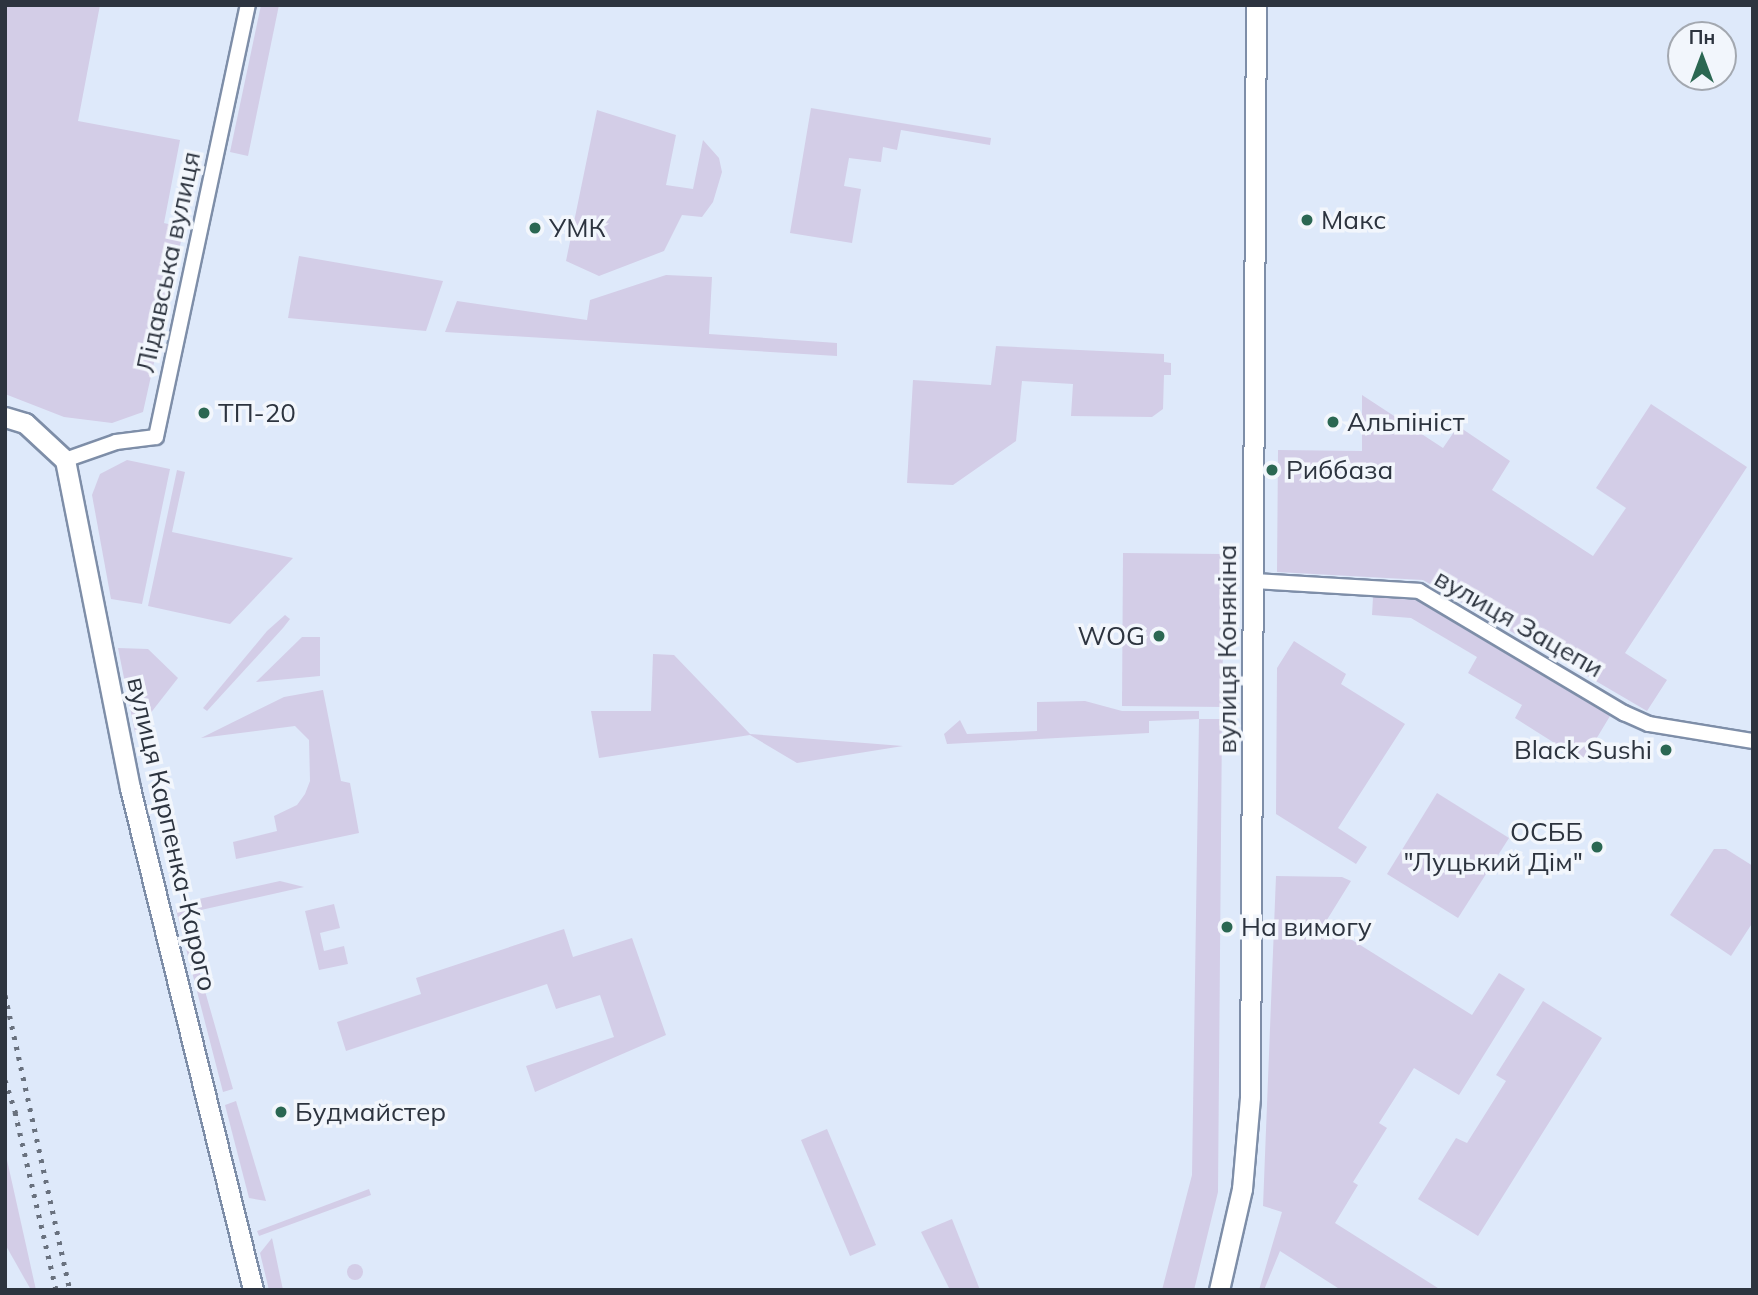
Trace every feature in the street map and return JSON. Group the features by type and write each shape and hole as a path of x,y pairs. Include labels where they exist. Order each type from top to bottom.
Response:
{"main road":[{"name":"вулиця Конякіна","path":"1219,1290 1242,1189 1250,1097 1256,5"},
{"path":"5,417 24,423 65,460"},
{"name":"вулиця Карпенка-Карого","path":"65,460 130,788 253,1290"}],"street":[{"name":"Лідавська вулиця","path":"65,460 116,442 156,437 248,5"},
{"name":"вулиця Зацепи","path":"1254,581 1419,591 1624,713 1649,724 1753,741"}],"shaded area":[{"path":"5,5 100,5 78,121 180,140 164,223 184,228 143,412 112,423 64,417 5,394"},
{"path":"261,5 279,5 248,156 230,152"},
{"path":"811,108 991,138 990,145 901,130 897,150 883,147 881,162 849,158 844,186 861,189 852,243 790,233"},
{"path":"597,110 676,135 666,185 693,189 703,140 719,158 722,172 713,202 702,217 682,215 664,251 599,276 566,261"},
{"path":"299,256 443,281 426,331 288,318"},
{"path":"666,275 712,277 709,334 837,343 837,356 445,332 457,301 587,320 590,300"},
{"path":"996,346 1164,354 1164,362 1171,363 1171,375 1164,375 1163,409 1152,417 1071,416 1073,384 1022,381 1016,441 953,485 907,483 913,380 991,385"},
{"path":"1362,395 1443,448 1458,426 1510,461 1492,490 1593,556 1626,508 1596,488 1651,404 1747,467 1625,653 1667,680 1647,711 1423,580 1277,572 1278,450 1362,451"},
{"path":"127,460 170,469 142,604 111,599 92,495 100,474"},
{"path":"177,470 185,472 172,532 293,558 230,624 148,606"},
{"path":"1123,553 1222,554 1223,707 1122,706"},
{"path":"1373,597 1416,600 1610,716 1583,761 1515,718 1522,705 1468,673 1477,657 1411,618 1372,615"},
{"path":"285,615 290,619 283,628 207,711 203,708 267,631"},
{"path":"302,637 320,637 320,676 256,682"},
{"path":"1294,641 1346,674 1341,684 1405,724 1338,828 1367,847 1356,864 1276,814 1277,668"},
{"path":"118,648 148,649 178,678 135,733"},
{"path":"653,654 674,655 750,734 903,746 797,763 750,735 599,758 591,711 651,711"},
{"path":"323,690 341,781 350,783 359,833 236,859 233,842 277,831 274,816 297,805 305,794 310,781 309,740 295,726 201,738 284,697"},
{"path":"1085,701 1122,711 1199,711 1199,719 1149,721 1149,733 947,744 944,734 960,720 967,734 1037,731 1037,702"},
{"path":"1199,719 1222,719 1218,1192 1194,1290 1162,1290 1192,1175"},
{"path":"1437,793 1509,838 1458,918 1387,874"},
{"path":"1714,849 1726,849 1753,866 1753,922 1731,956 1670,915"},
{"path":"1276,876 1342,877 1351,881 1325,923 1472,1015 1499,973 1525,989 1459,1095 1414,1068 1379,1123 1387,1128 1353,1182 1358,1185 1335,1223 1441,1290 1341,1290 1280,1251 1264,1290 1259,1290 1282,1212 1263,1206"},
{"path":"280,881 304,887 183,914 233,1089 223,1092 176,910 181,903"},
{"path":"334,904 340,928 320,933 324,951 344,946 348,964 319,970 305,911"},
{"path":"564,929 573,957 632,938 666,1035 535,1092 526,1066 614,1037 600,995 556,1009 547,984 346,1051 337,1022 421,994 416,978"},
{"path":"1543,1001 1602,1038 1478,1236 1418,1199 1456,1138 1467,1143 1506,1081 1496,1075"},
{"path":"236,1101 266,1201 249,1198 225,1105"},
{"path":"827,1129 876,1245 850,1256 801,1140"},
{"path":"5,1151 36,1290 31,1290 5,1244"},
{"path":"369,1189 371,1195 259,1236 257,1231"},
{"path":"952,1219 980,1290 950,1290 921,1232"},
{"path":"272,1238 283,1290 269,1290 260,1253"},
{"path":"352,1264 358,1264 363,1272 361,1278 352,1280 347,1275 347,1269"}],"railway":[{"path":"5,995 70,1290"},
{"path":"5,1080 18,1120"},
{"path":"15,1112 56,1290"}],"place":[{"name":"Макс","path":"1307,220"},
{"name":"УМК","path":"535,228"},
{"name":"ТП-20","path":"204,413"},
{"name":"Альпініст","path":"1333,422"},
{"name":"Риббаза","path":"1272,470"},
{"name":"WOG","path":"1159,636"},
{"name":"Black Sushi","path":"1666,750"},
{"name":"ОСББ \"Луцький Дім\"","path":"1597,847"},
{"name":"На вимогу","path":"1227,927"},
{"name":"Будмайстер","path":"281,1112"}]}
